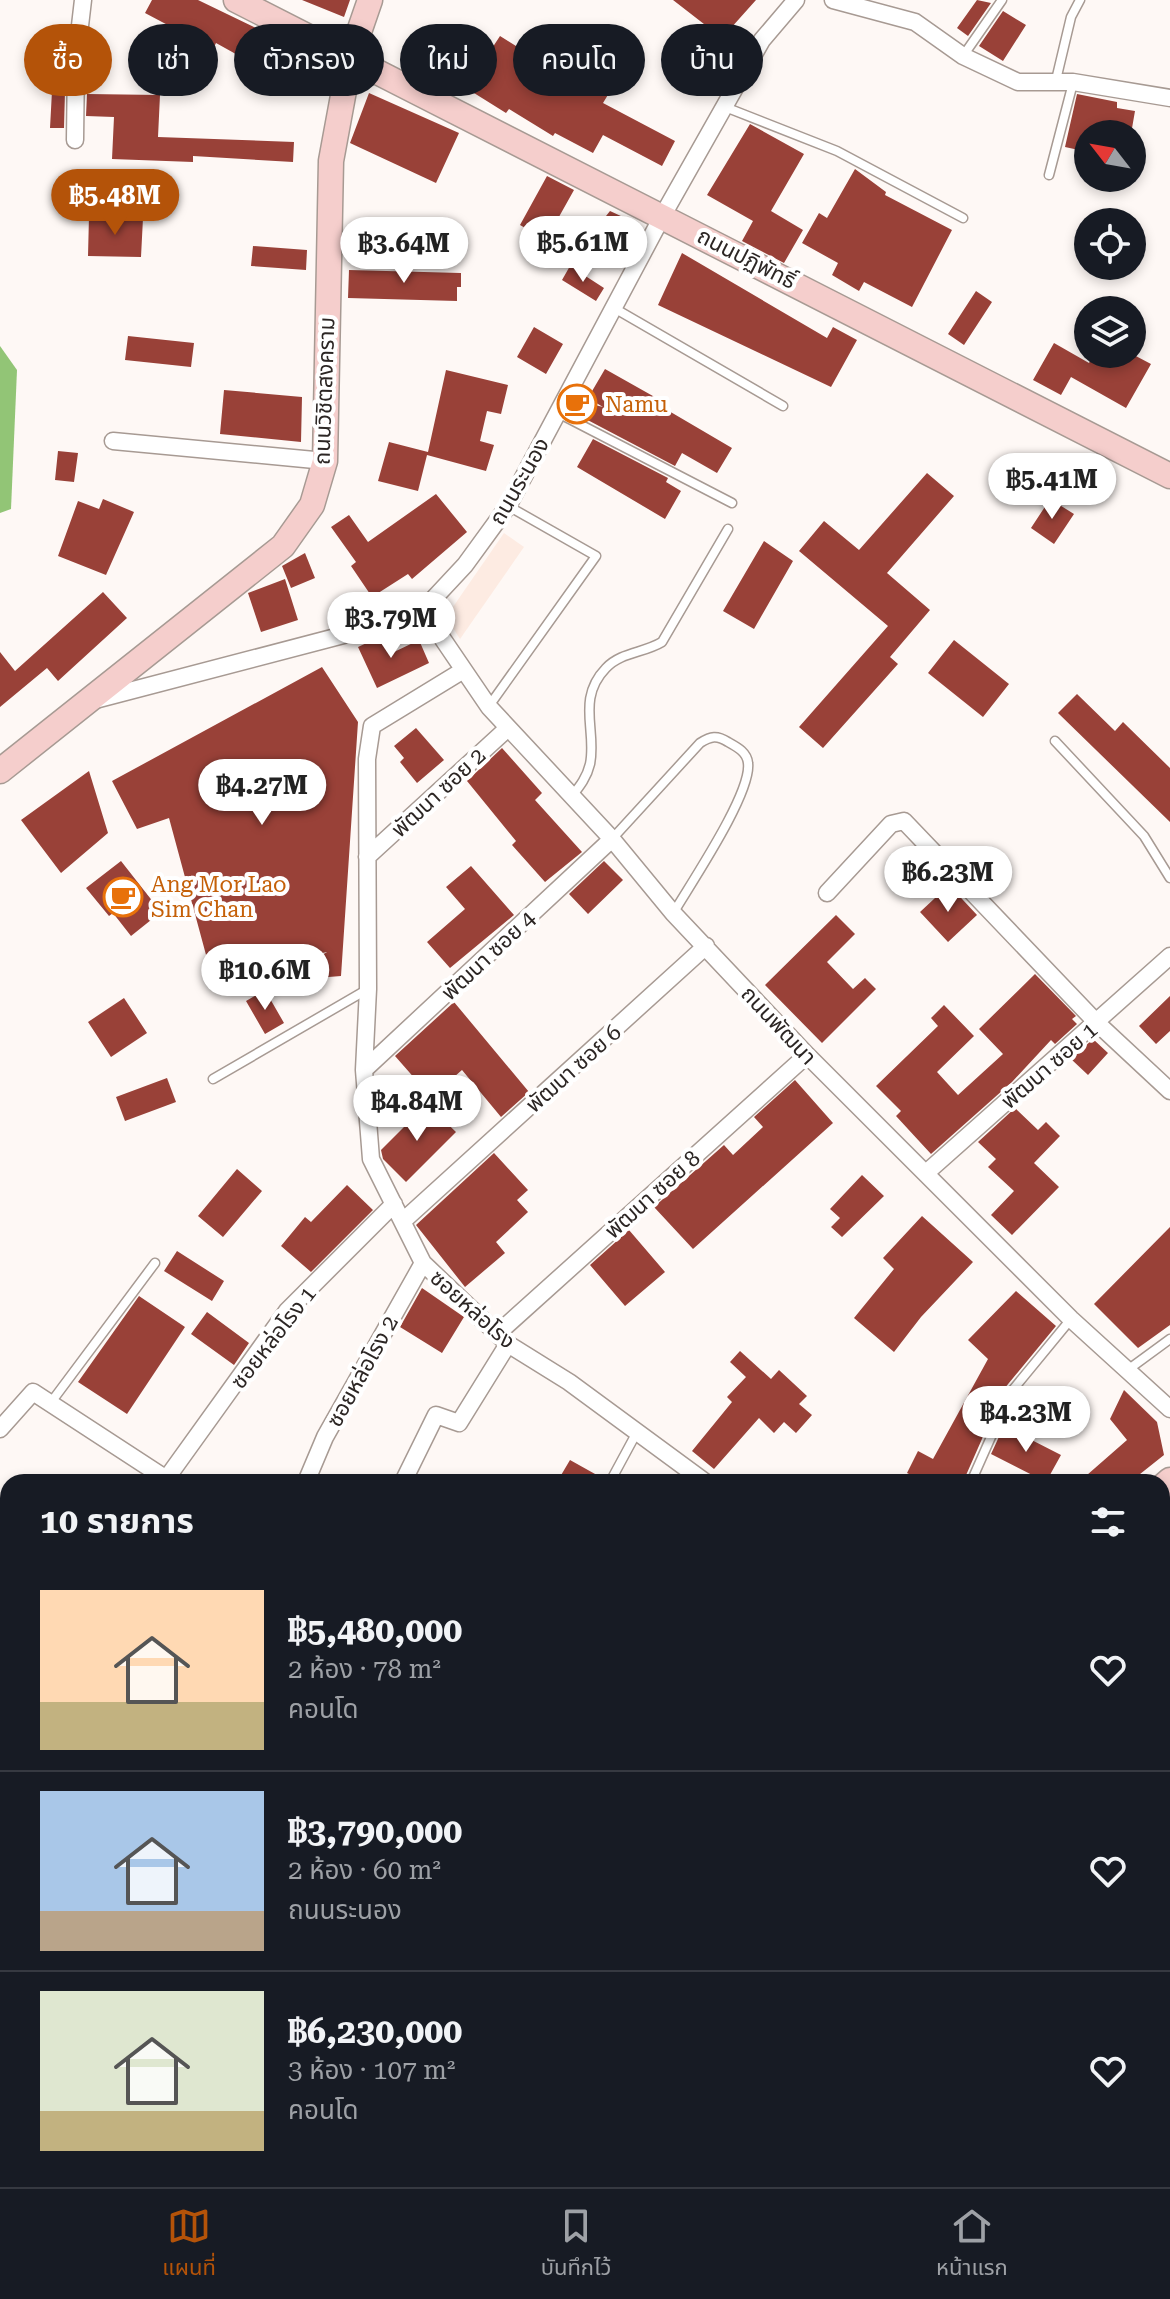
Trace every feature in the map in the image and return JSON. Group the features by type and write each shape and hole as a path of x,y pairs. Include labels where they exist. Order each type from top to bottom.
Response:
{"street":[{"path":"75,140 76,60 83,0"},
{"name":"ถนนปฏิพัทธิ์","path":"236,0 283,24"},
{"name":"ถนนวิชิตสงคราม","path":"362,24 370,0"},
{"name":"ถนนระนอง","path":"83,703 374,627 423,610 465,565 508,506 663,215 762,40 796,0"},
{"path":"833,0 915,22 963,56 1018,82 1056,80 1170,98"},
{"name":"ถนนปฏิพัทธิ์","path":"384,75 1170,476"},
{"name":"ถนนวิชิตสงคราม","path":"0,771 283,546 312,505 325,461 331,161 343,96"},
{"path":"113,441 325,461"},
{"name":"ถนนพัฒนา","path":"423,610 489,707 612,839 673,913 807,1055 1071,1319 1170,1409"},
{"path":"157,645 157,664 162,670 182,677"},
{"name":"ซอยหล่อโรง","path":"462,671 372,726 367,759 368,989 364,1070 371,1159 423,1263 502,1339 694,1474"},
{"name":"พัฒนา ซอย 2","path":"367,857 508,728"},
{"path":"827,893 891,824 904,821 1097,1023 1170,1091"},
{"name":"พัฒนา ซอย 4","path":"364,1070 612,839"},
{"name":"พัฒนา ซอย 6","path":"403,1221 706,946"},
{"name":"พัฒนา ซอย 1","path":"926,1173 1170,956"},
{"name":"พัฒนา ซอย 8","path":"407,1474 436,1415 459,1423 502,1339 807,1055"},
{"name":"ซอยหล่อโรง 1","path":"172,1474 287,1311 394,1204"},
{"name":"ซอยหล่อโรง 2","path":"309,1474 325,1437 423,1263"},
{"path":"0,1429 33,1392 52,1401 157,1474"}],"lane":[{"path":"963,56 1002,0"},
{"path":"1056,80 1071,17 1080,0"},
{"path":"1049,175 1073,82"},
{"path":"724,107 837,151 963,218"},
{"path":"613,308 783,406"},
{"path":"557,412 732,503"},
{"path":"489,707 596,556 508,506"},
{"path":"572,797 586,779 591,760 587,712 606,668 624,655 647,651 662,642 728,529"},
{"path":"612,839 700,743 711,737 720,737 743,750 748,762 745,790 673,913"},
{"path":"1055,741 1144,836 1170,878"},
{"path":"213,1079 368,989"},
{"path":"52,1401 155,1263"},
{"path":"975,1474 1011,1392 1071,1319"},
{"path":"1129,1369 1170,1339"},
{"path":"614,1474 637,1431"}],"shaded area":[{"path":"504,533 524,547 460,639 446,617"}],"green space":[{"path":"0,346 17,370 11,509 0,513"}],"building":[{"path":"152,0 198,0 248,24 234,24 234,53 218,44 218,24 166,24 145,13"},
{"path":"302,0 350,0 344,17"},
{"path":"673,0 756,0 735,24 704,24"},
{"path":"977,0 991,3 968,36 957,28"},
{"path":"1003,11 1026,25 1003,61 979,46"},
{"path":"500,36 513,44 513,96 607,96 603,103 675,141 662,166 603,135 593,153 555,133 553,136 509,109 506,113 479,96 497,96 497,41"},
{"path":"1077,94 1117,102 1117,108 1135,111 1133,120 1074,120 1074,149 1065,147"},
{"path":"52,96 65,96 64,128 50,128"},
{"path":"87,96 160,96 158,137 294,142 293,162 193,156 193,162 112,159 114,117 86,116"},
{"path":"368,96 376,96 459,133 436,183 350,143"},
{"path":"750,124 804,154 771,211 803,230 784,263 742,241 753,221 707,195"},
{"path":"855,169 886,192 885,195 952,230 912,307 864,282 859,291 832,275 838,263 802,243 819,213 827,218"},
{"path":"547,176 574,190 546,240 520,225"},
{"path":"610,211 636,223 620,259 586,241"},
{"path":"89,216 143,218 141,257 88,256"},
{"path":"355,223 400,229 397,247 353,242"},
{"path":"253,246 307,250 306,270 251,266"},
{"path":"682,253 827,338 833,327 857,340 831,387 658,305"},
{"path":"570,266 604,288 596,301 562,280"},
{"path":"349,270 461,273 461,287 457,287 457,301 348,298"},
{"path":"976,291 992,302 964,345 948,334"},
{"path":"534,327 563,344 546,374 517,357"},
{"path":"128,336 194,343 191,367 125,360"},
{"path":"1054,343 1074,354 1074,368 1146,368 1146,361 1151,364 1126,408 1071,377 1061,395 1033,380"},
{"path":"605,369 660,400 657,404 732,448 717,473 682,453 675,466 580,416 587,403 603,407 588,398"},
{"path":"446,370 508,385 501,414 487,411 480,441 494,445 486,471 427,455 418,491 378,481 389,442 428,452"},
{"path":"224,390 302,397 301,442 220,434"},
{"path":"593,439 668,478 666,482 681,491 665,519 577,467"},
{"path":"58,451 78,453 74,482 55,480"},
{"path":"927,473 954,496 887,573 930,610 890,657 898,664 823,748 799,727 888,626 799,551 824,521 859,550"},
{"path":"436,494 467,532 412,579 408,574 372,597 351,566 356,562 331,527 349,515 368,542"},
{"path":"103,499 134,512 106,575 58,556 78,501 99,509"},
{"path":"1050,499 1074,514 1054,544 1031,528"},
{"path":"764,541 793,561 754,629 723,611"},
{"path":"305,553 315,578 291,588 282,566"},
{"path":"285,579 298,620 261,632 248,593"},
{"path":"103,592 127,618 58,681 47,668 0,707 0,652 15,671"},
{"path":"386,634 394,652 419,640 429,663 377,688 358,647"},
{"path":"954,640 1009,684 983,717 928,673"},
{"path":"322,667 358,722 341,976 279,981 327,952 212,977 169,818 137,829 112,781"},
{"path":"1077,694 1115,731 1123,722 1170,768 1170,822 1058,713"},
{"path":"416,728 444,760 417,783 400,762 404,758 394,746"},
{"path":"502,748 542,793 535,800 582,852 545,882 512,845 516,841 467,781"},
{"path":"89,771 108,833 61,873 21,820"},
{"path":"121,861 161,912 131,936 113,913 109,916 86,888"},
{"path":"604,861 623,880 588,914 569,894"},
{"path":"471,866 514,915 450,968 427,942 465,909 446,887"},
{"path":"949,885 977,915 948,942 920,912"},
{"path":"836,915 855,934 827,962 853,989 865,978 876,989 822,1043 765,985"},
{"path":"1035,974 1076,1016 1072,1019 1077,1024 1055,1044 1051,1040 1012,1082 931,1154 896,1116 901,1111 876,1086 938,1026 931,1018 944,1005 974,1036 937,1072 958,1095 1003,1054 979,1029"},
{"path":"265,990 284,1023 265,1034 246,1001"},
{"path":"1170,996 1170,1031 1156,1044 1139,1026"},
{"path":"124,998 147,1033 111,1057 88,1022"},
{"path":"454,1002 529,1092 501,1117 462,1070 431,1097 395,1056"},
{"path":"1093,1039 1108,1053 1088,1075 1071,1059"},
{"path":"167,1078 176,1102 125,1121 116,1097"},
{"path":"795,1080 833,1123 693,1249 654,1207 724,1145 733,1155 763,1127 754,1117"},
{"path":"427,1104 456,1132 406,1182 383,1159 381,1150"},
{"path":"1015,1108 1038,1130 1046,1122 1060,1136 1034,1163 1059,1187 1012,1235 991,1215 1014,1191 988,1167 996,1159 978,1142"},
{"path":"494,1153 528,1190 517,1200 528,1212 496,1242 505,1253 465,1287 416,1225"},
{"path":"237,1169 262,1191 223,1237 198,1216"},
{"path":"862,1175 884,1196 842,1237 831,1227 840,1218 830,1209"},
{"path":"347,1185 373,1210 311,1272 281,1246 305,1217 311,1222"},
{"path":"922,1216 973,1262 921,1317 894,1352 854,1318 894,1269 883,1258"},
{"path":"1170,1227 1170,1325 1138,1348 1094,1304"},
{"path":"629,1230 665,1272 625,1306 590,1265"},
{"path":"177,1251 224,1281 212,1301 164,1271"},
{"path":"422,1288 464,1317 442,1353 400,1327"},
{"path":"1016,1291 1056,1326 1004,1389 967,1474 909,1474 918,1451 933,1459 988,1359 968,1340"},
{"path":"139,1296 185,1327 127,1414 78,1382"},
{"path":"207,1312 249,1343 234,1365 191,1334"},
{"path":"740,1351 771,1379 779,1370 807,1396 799,1404 812,1415 796,1433 784,1422 774,1433 759,1418 714,1469 692,1451 732,1402 727,1397 746,1377 730,1362"},
{"path":"1124,1390 1157,1422 1164,1455 1140,1474 1088,1474 1127,1440 1110,1419"},
{"path":"1004,1426 1061,1455 1050,1474 1030,1474 991,1454"},
{"path":"570,1460 595,1474 562,1474"}],"place":[{"name":"Namu","path":"577,404"},
{"name":"Ang Mor Lao Sim Chan","path":"123,897"}]}
